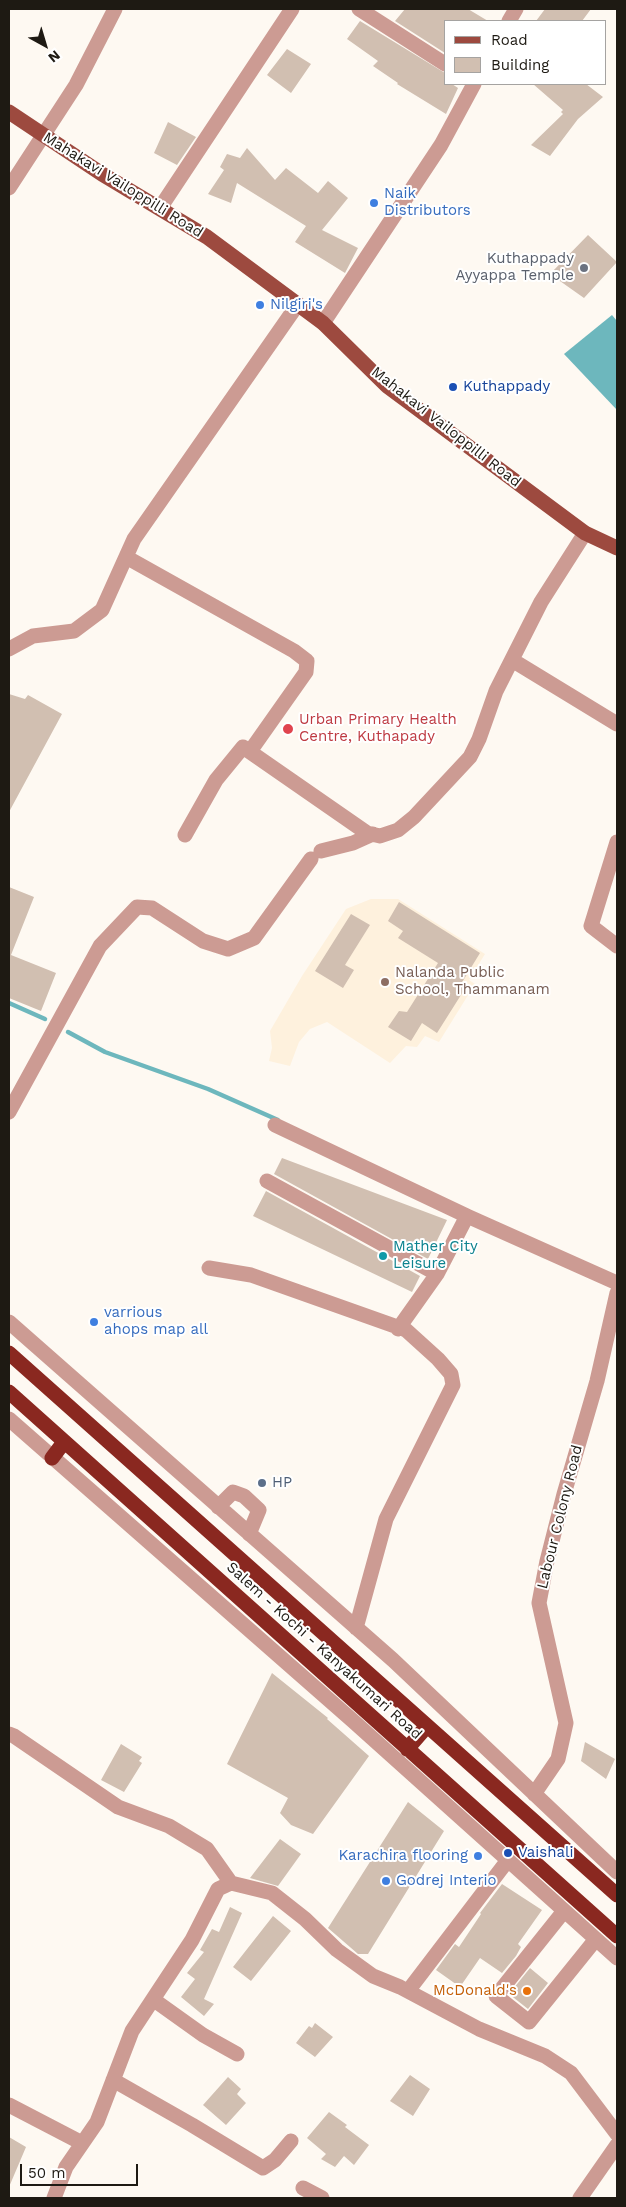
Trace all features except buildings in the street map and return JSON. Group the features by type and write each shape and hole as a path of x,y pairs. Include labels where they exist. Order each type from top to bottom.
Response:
{"highway":[{"name":"Salem - Kochi - Kanyakumari Road","path":"9,1353 617,1895"},
{"name":"Salem - Kochi - Kanyakumari Road","path":"9,1392 617,1936"},
{"path":"52,1458 64,1442"},
{"path":"408,1749 427,1726"}],"main road":[{"name":"Mahakavi Vailoppilli Road","path":"9,112 102,174 207,237 323,323 388,386 586,534 617,548"}],"street":[{"path":"9,188 76,85 115,9"},
{"path":"160,208 292,9"},
{"path":"359,9 444,63"},
{"path":"510,20 516,9"},
{"path":"323,323 441,145 473,85"},
{"path":"9,648 34,636 74,631 102,610 134,539 298,304"},
{"path":"185,835 216,780 243,747 251,750 367,833 380,836 398,830 462,767 479,739 496,691 541,602 586,534"},
{"path":"126,557 294,651 307,661 306,672 251,750"},
{"path":"512,660 617,724"},
{"path":"9,1112 100,946 138,907 152,908 203,941 228,949 254,938 316,855 353,843 373,834"},
{"path":"617,842 591,926 617,946"},
{"path":"275,1125 466,1216 617,1284"},
{"path":"267,1182 437,1274"},
{"path":"398,1329 437,1274 466,1216"},
{"path":"209,1268 251,1275 398,1329 406,1330 438,1359 451,1374 453,1385 386,1519 356,1628"},
{"name":"Labour Colony Road","path":"534,1794 558,1759 566,1723 539,1603 547,1561 564,1494 597,1381 617,1293"},
{"path":"9,1322 356,1628 617,1872"},
{"path":"9,1419 352,1720 617,1958"},
{"path":"218,1507 233,1492 244,1496 259,1510 249,1534"},
{"path":"216,1538 233,1519"},
{"path":"9,1734 118,1806 169,1826 207,1849 231,1883"},
{"path":"408,1991 508,1860"},
{"path":"54,2198 66,2167 97,2122 132,2032 192,1940 218,1889 231,1883 272,1893 305,1919 337,1950 373,1976 408,1991 479,2028 544,2056 571,2073 617,2134"},
{"path":"564,1911 496,1996 529,2022 596,1939"},
{"path":"154,2000 203,2035 236,2054"},
{"path":"113,2080 192,2124 263,2168 275,2160 291,2141"},
{"path":"9,2106 82,2143"},
{"path":"580,2198 617,2145"},
{"path":"303,2188 322,2198"}],"shaded area":[{"name":"Nalanda Public School, Thammanam","path":"371,899 398,899 485,954 469,980 475,984 439,1042 425,1036 417,1047 406,1046 390,1063 327,1022 310,1029 299,1042 290,1066 269,1061 272,1048 270,1031 302,976 346,909"}],"water":[{"path":"612,315 617,321 617,410 564,354"}],"waterway":[{"path":"9,1003 45,1019"},
{"path":"68,1032 105,1052 208,1089 278,1120"}],"place":[{"name":"Naik Distributors","path":"374,203"},
{"name":"Kuthappady Ayyappa Temple","path":"584,268"},
{"name":"Nilgiri's","path":"260,305"},
{"name":"Kuthappady","path":"453,387"},
{"name":"Urban Primary Health Centre, Kuthapady","path":"288,729"},
{"name":"Nalanda Public School, Thammanam","path":"385,982"},
{"name":"Mather City Leisure","path":"383,1256"},
{"name":"varrious ahops map all","path":"94,1322"},
{"name":"HP","path":"262,1483"},
{"name":"Vaishali","path":"508,1853"},
{"name":"Karachira flooring","path":"478,1856"},
{"name":"Godrej Interio","path":"386,1881"},
{"name":"McDonald's","path":"527,1991"}]}
